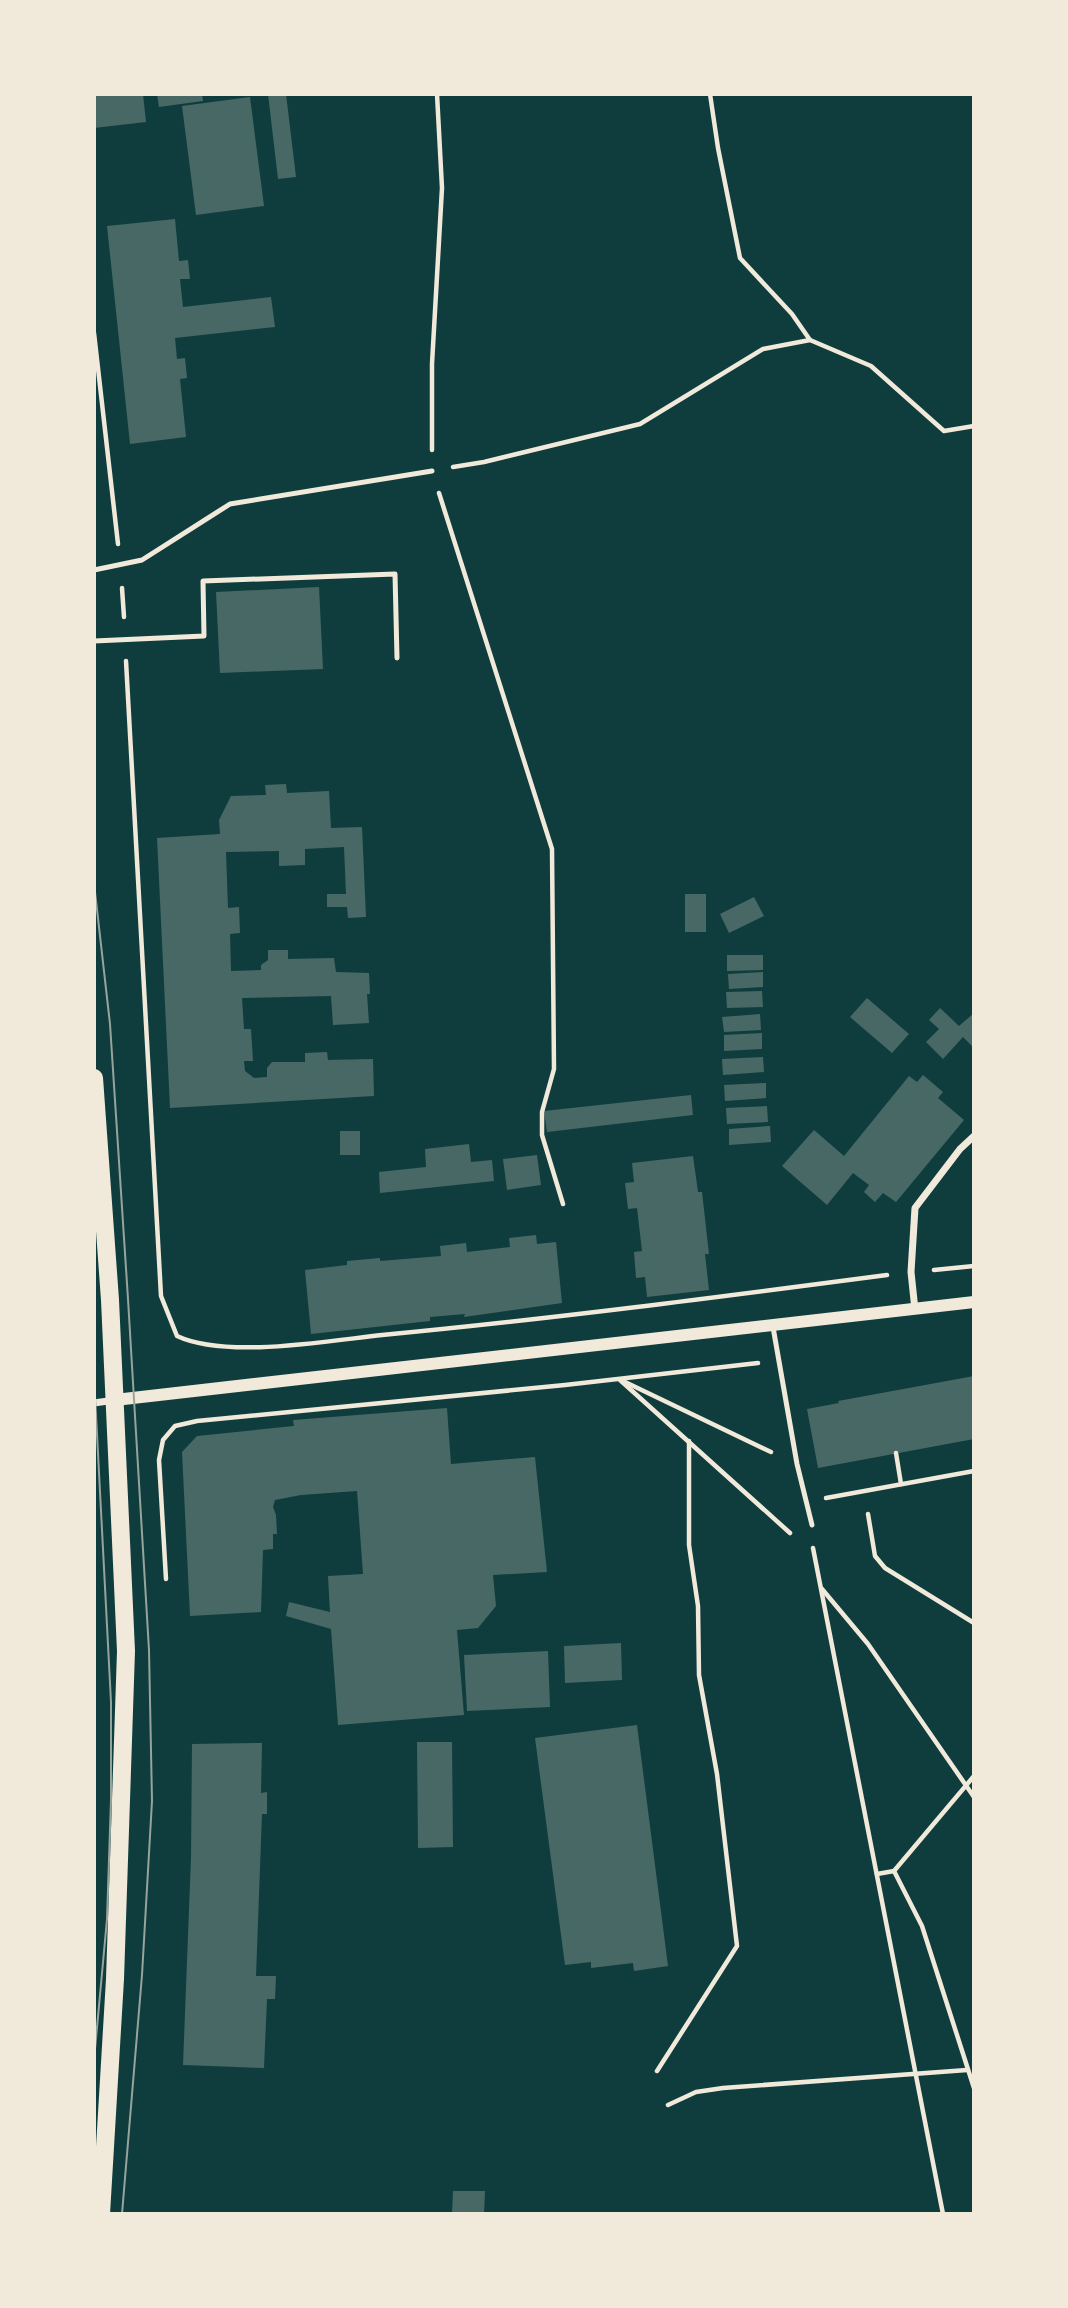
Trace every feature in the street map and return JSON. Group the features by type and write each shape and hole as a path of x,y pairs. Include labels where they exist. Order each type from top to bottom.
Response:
{"main road":[{"path":"94,1078 109,1274 126,1651 116,1966 101,2214"}],"street":[{"path":"915,1310 911,1272 915,1208 960,1149 974,1136"},
{"path":"94,1403 974,1302"}],"lane":[{"path":"94,570 142,560 230,504 432,471"},
{"path":"94,641 204,636 203,581 395,574 397,658"},
{"path":"773,1327 797,1464 812,1525"}],"path":[{"path":"438,94 442,188 432,365 432,471 552,849 554,1069 542,1112 542,1135 563,1204"},
{"path":"710,94 740,258 792,314 810,340 871,366 944,431 974,426"},
{"path":"94,333 121,563 161,1296 177,1336 191,1343 248,1348 538,1321 892,1274"},
{"path":"432,471 484,462 639,424 763,349 810,340"},
{"path":"932,1270 974,1266"},
{"path":"166,1578 159,1460 163,1440 175,1426 197,1421 619,1380 766,1362"},
{"path":"619,1380 797,1464"},
{"path":"619,1380 795,1538"},
{"path":"657,2071 737,1946 717,1774 699,1675 698,1606 689,1545 689,1441"},
{"path":"896,1453 901,1485"},
{"path":"853,1493 974,1471"},
{"path":"868,1514 875,1556 886,1568 974,1623"},
{"path":"812,1525 814,1555 943,2214"},
{"path":"804,1546 814,1555"},
{"path":"821,1588 868,1644 974,1797"},
{"path":"877,1874 894,1871 974,1776"},
{"path":"894,1871 922,1926 974,2088"},
{"path":"668,2105 696,2092 723,2088 967,2070"}],"building":[{"path":"94,94 143,94 146,122 94,128"},
{"path":"157,94 202,94 203,101 159,107"},
{"path":"268,94 286,94 296,177 278,179"},
{"path":"250,97 264,206 196,215 182,106"},
{"path":"175,219 179,261 188,260 190,279 180,279 183,307 271,297 275,327 175,338 177,359 185,358 187,378 180,379 186,437 130,444 107,226"},
{"path":"319,587 323,669 220,673 216,592"},
{"path":"286,784 287,793 329,791 331,828 362,827 366,917 348,918 347,907 327,907 327,894 346,894 344,847 305,849 305,865 279,866 279,851 226,852 228,908 239,907 240,933 230,934 231,971 261,970 261,965 268,960 268,950 288,950 288,959 334,958 336,972 369,973 369,1023 333,1025 331,996 242,998 244,1029 251,1029 253,1061 244,1061 245,1071 254,1078 267,1077 267,1068 272,1062 305,1062 305,1053 327,1052 328,1060 373,1059 374,1096 170,1108 157,838 220,834 219,820 231,796 266,795 265,785"},
{"path":"685,894 706,894 706,932 685,932"},
{"path":"754,897 764,916 729,933 720,914"},
{"path":"727,955 763,955 763,970 727,971"},
{"path":"763,972 763,987 729,989 728,974"},
{"path":"762,991 763,1007 727,1008 726,992"},
{"path":"867,998 909,1034 892,1053 850,1017"},
{"path":"940,1008 959,1026 974,1013 974,1048 963,1037 943,1059 926,1042 939,1029 929,1020"},
{"path":"760,1014 761,1030 724,1032 722,1017"},
{"path":"762,1033 762,1049 724,1051 724,1035"},
{"path":"763,1057 764,1072 723,1075 722,1059"},
{"path":"923,1075 943,1092 938,1098 964,1120 896,1202 883,1193 875,1202 864,1192 869,1185 853,1173 827,1205 782,1166 814,1130 844,1156 909,1076 917,1082"},
{"path":"766,1083 766,1098 725,1101 724,1085"},
{"path":"691,1095 693,1115 547,1132 544,1111"},
{"path":"767,1106 768,1122 727,1124 726,1108"},
{"path":"770,1126 771,1142 729,1145 729,1129"},
{"path":"340,1131 360,1131 360,1155 340,1155"},
{"path":"469,1144 471,1162 492,1160 494,1181 380,1193 379,1172 426,1167 425,1149"},
{"path":"537,1155 541,1185 507,1190 503,1159"},
{"path":"693,1156 698,1192 702,1192 709,1254 705,1254 709,1290 647,1297 645,1277 636,1278 634,1252 642,1251 637,1208 628,1209 625,1183 634,1182 632,1163"},
{"path":"536,1235 537,1244 556,1242 562,1303 464,1317 465,1314 430,1317 430,1321 311,1334 305,1270 347,1265 347,1261 441,1256 440,1246 466,1243 467,1252 510,1247 509,1238"},
{"path":"974,1376 974,1439 818,1468 807,1409"},
{"path":"447,1408 451,1464 535,1457 547,1572 493,1575 496,1606 478,1628 457,1630 464,1715 338,1725 331,1629 286,1616 289,1602 330,1612 328,1576 363,1574 357,1491 301,1495 275,1500 273,1507 277,1534 273,1534 273,1549 263,1550 261,1612 190,1616 182,1452 197,1436 294,1426 293,1420"},
{"path":"621,1643 622,1680 565,1683 564,1646"},
{"path":"548,1651 550,1707 467,1711 464,1655"},
{"path":"637,1725 668,1966 634,1971 633,1963 591,1968 591,1962 565,1965 535,1738"},
{"path":"417,1742 452,1742 453,1847 418,1848"},
{"path":"262,1743 261,1793 267,1792 267,1814 262,1814 256,1976 276,1976 275,1999 267,1999 264,2068 183,2065 191,1858 192,1744"},
{"path":"453,2191 485,2191 484,2214 452,2214"}],"tram line":[{"path":"94,883 110,1024 149,1650 152,1801 142,1975 122,2214"},
{"path":"94,1377 111,1702 107,1919 94,2060"}]}
